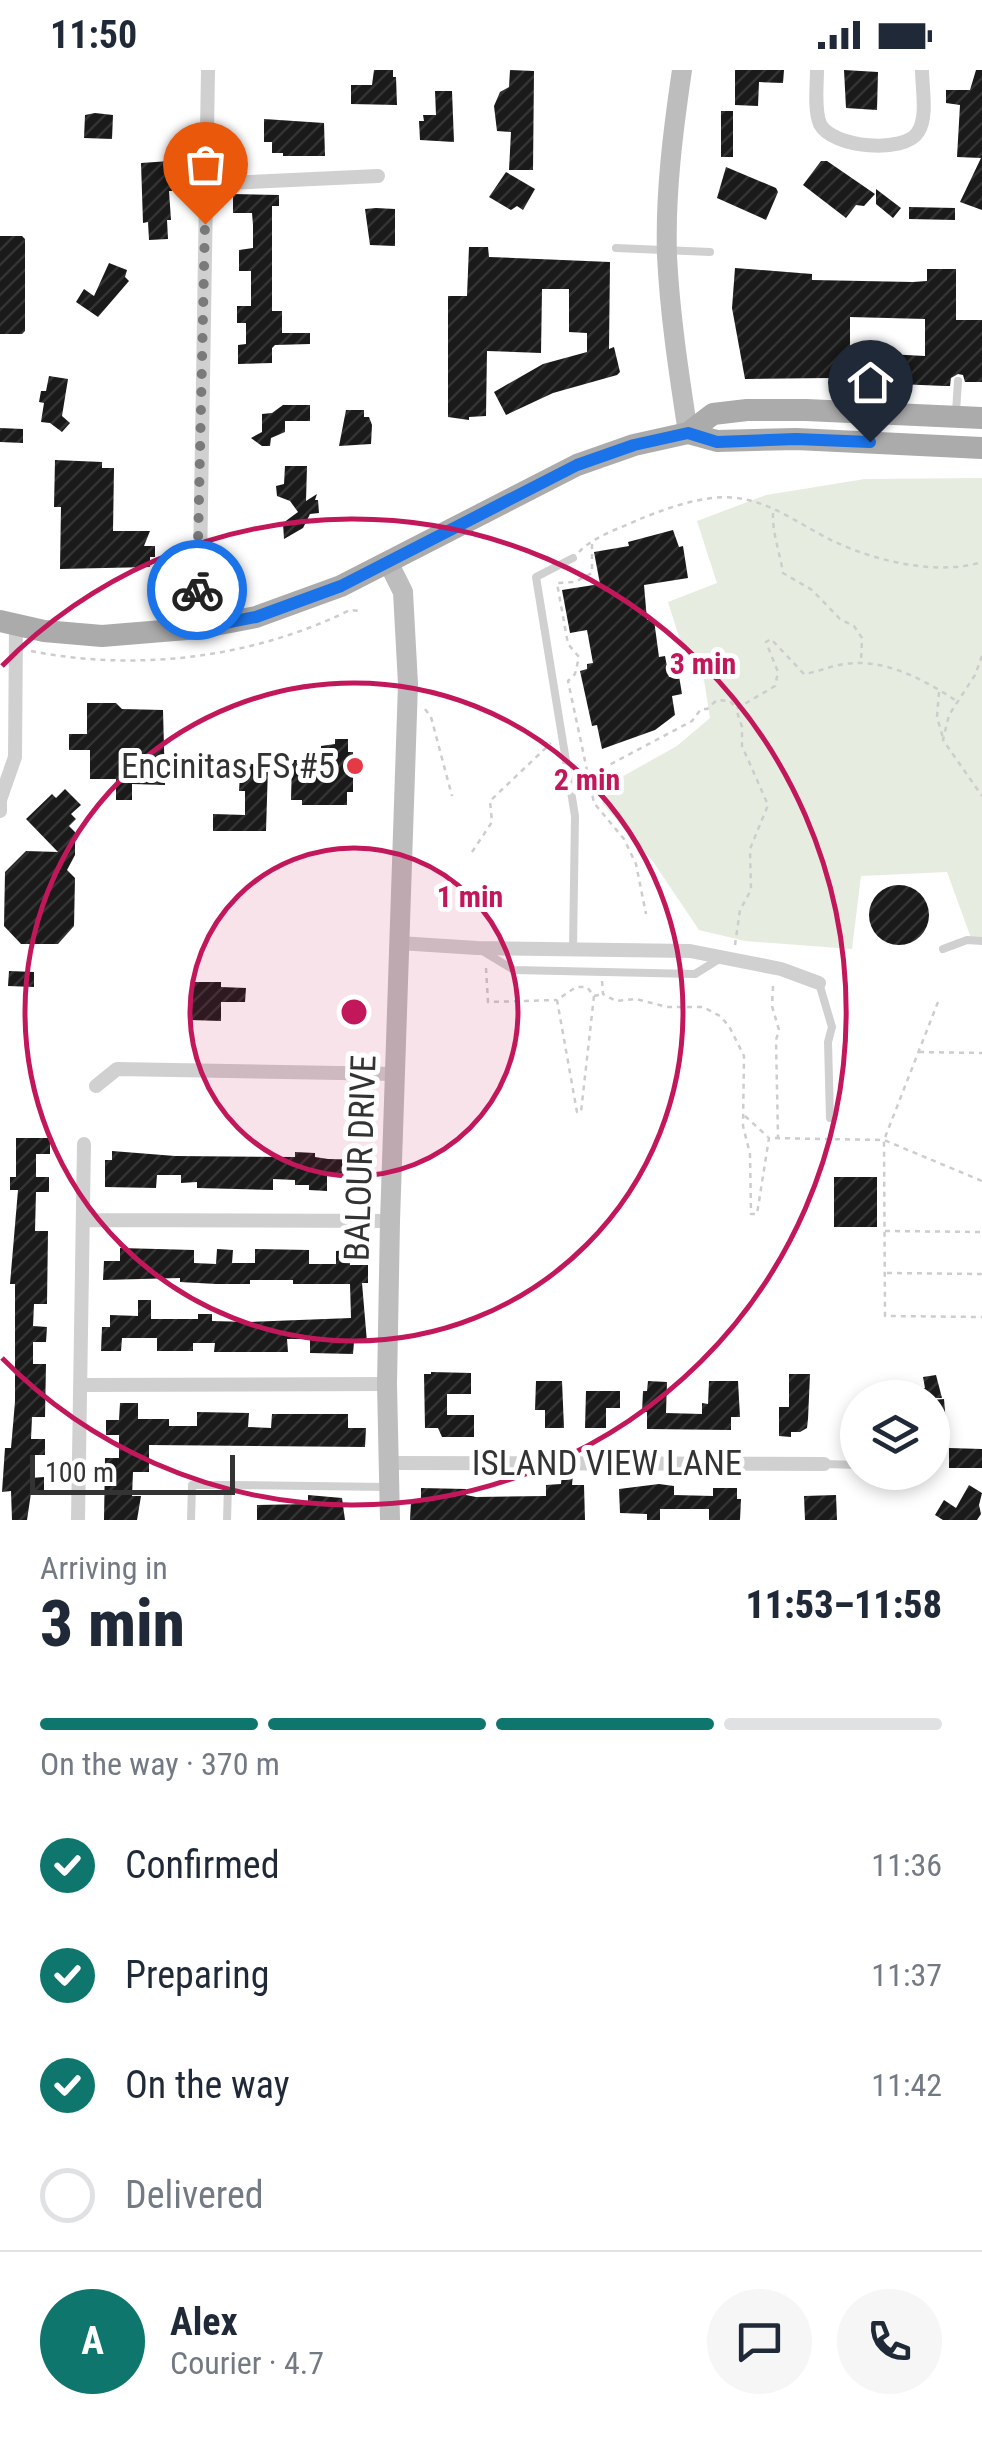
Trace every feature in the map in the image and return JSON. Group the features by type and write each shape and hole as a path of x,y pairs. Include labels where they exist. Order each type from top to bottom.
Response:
{"main road":[{"path":"8,623 102,636 199,628 256,617 341,586 577,465 634,445 688,433 713,414 747,410 982,418"},
{"path":"688,433 717,442 796,439 982,448"}],"street":[{"path":"199,628 208,70"},
{"path":"682,70 670,150 667,251 672,325 688,433"},
{"path":"817,70 818,121 827,134 845,143 897,145 909,142 922,122 922,70"},
{"path":"206,184 378,176"},
{"name":"BALOUR DRIVE","path":"388,562 403,592 408,684 390,1221 390,1520"},
{"path":"0,811 7,757 8,623"},
{"path":"399,943 690,951 780,969 819,983"},
{"path":"96,1086 117,1069 396,1074"},
{"path":"78,1520 84,1144"},
{"path":"83,1220 390,1221"},
{"path":"82,1385 387,1384"},
{"name":"ISLAND VIEW LANE","path":"391,1463 824,1464"}],"lane":[{"path":"616,248 710,252"},
{"path":"956,417 958,382"},
{"path":"572,948 575,816 536,577 573,558"},
{"path":"944,949 967,940 982,942"},
{"path":"477,948 514,970 695,974 719,959"},
{"path":"819,983 832,1026 828,1042 830,1118"},
{"path":"824,1464 840,1465"},
{"path":"191,1520 192,1485 390,1488"},
{"path":"227,1520 228,1486"}],"path":[{"path":"573,558 592,542 667,508 740,498 881,558 925,565 982,562"},
{"path":"774,510 772,528 779,542 783,573 812,590 840,619 854,626 862,638 861,665"},
{"path":"592,542 592,573 576,582 557,583 568,644 579,657 575,674 568,682 594,803 614,824 636,864 646,914"},
{"path":"736,709 775,686 778,672 766,642 771,639 804,674 844,664 897,669 958,702"},
{"path":"943,740 949,715 975,675 982,656"},
{"path":"939,690 937,717 943,740 982,796"},
{"path":"589,787 610,764 692,721 701,709 718,700 730,701 742,727 742,746 768,805 750,849 752,890 740,910 735,946"},
{"path":"421,704 432,717 452,796"},
{"path":"472,852 492,822 490,801 551,743"},
{"path":"486,968 488,1002 557,1000 576,988 587,988 594,996 581,1112 577,1112 557,1000"},
{"path":"602,980 604,994"},
{"path":"772,986 772,1006 780,1030 776,1040 778,1138"},
{"path":"594,996 604,994 616,1001 636,1000 667,1007 703,1007 720,1016 738,1040 744,1056 752,1214 757,1214 769,1138"},
{"path":"938,1002 884,1140 885,1316 982,1317"},
{"path":"918,1052 982,1052"},
{"path":"744,1115 769,1138 884,1140 982,1180"},
{"path":"885,1231 982,1232"},
{"path":"885,1273 982,1274"}],"shaded area":[{"path":"982,478 982,939 971,938 947,872 861,876 852,949 745,941 699,930 654,863 602,803 618,779 677,746 710,718 704,680 682,646 668,602 717,583 697,521 766,495 865,479"}],"building":[{"path":"374,70 393,70 397,105 351,104 351,85 372,85"},
{"path":"510,70 534,71 533,170 509,170 511,132 497,131 494,106 500,92 509,87"},
{"path":"735,70 784,70 783,83 759,82 758,106 735,105"},
{"path":"844,70 878,72 877,110 846,108"},
{"path":"976,70 982,70 982,210 960,202 981,158 957,157 960,105 946,103 946,90 970,90"},
{"path":"435,91 452,91 454,142 420,140 419,121 424,121 423,115 436,115"},
{"path":"721,111 733,111 733,157 721,157"},
{"path":"85,115 113,115 112,139 84,138"},
{"path":"264,119 324,123 325,156 272,153 272,142 264,142"},
{"path":"170,161 168,239 149,240 148,222 143,223 141,163"},
{"path":"821,161 827,161 875,194 864,206 856,205 846,218 803,185"},
{"path":"726,167 776,188 778,192 766,220 717,198"},
{"path":"506,172 535,189 523,210 517,206 511,210 489,197"},
{"path":"876,189 901,208 893,218 876,204"},
{"path":"233,194 279,195 279,206 272,206 272,311 282,311 282,333 310,333 310,344 275,345 272,363 238,364 238,345 246,344 246,323 237,323 237,306 251,306 251,271 239,271 239,250 253,248 253,225 252,213 233,213"},
{"path":"909,207 955,208 955,220 909,219"},
{"path":"365,209 395,209 395,246 370,245"},
{"path":"0,236 25,239 22,334 0,334"},
{"path":"469,247 488,247 489,257 610,262 609,349 614,347 620,372 553,393 506,415 494,392 543,364 587,352 587,333 569,332 569,289 542,289 541,353 487,351 486,416 469,420 448,417 448,296 467,296"},
{"path":"109,263 127,270 125,277 129,281 98,317 76,302 84,289 94,296"},
{"path":"735,268 812,274 812,280 913,282 927,281 927,269 956,269 956,320 982,320 982,382 965,382 963,375 958,374 951,378 950,386 831,378 745,379 732,308","holes":["850,317 925,319 925,356 850,352"]},
{"path":"49,376 68,379 62,416 70,423 62,432 41,422 44,403 39,402"},
{"path":"283,405 310,405 310,421 285,421 285,432 271,438 270,446 262,446 251,438 262,432 262,414 272,413"},
{"path":"346,410 364,410 364,417 369,417 372,425 371,444 339,446"},
{"path":"0,428 23,429 23,443 0,442"},
{"path":"55,460 102,462 102,468 114,468 113,531 150,531 144,546 155,546 150,567 60,569 61,507 54,507"},
{"path":"285,466 307,466 306,501 317,494 319,513 310,514 303,528 284,539 283,523 298,512 290,501 277,496 276,486 284,484"},
{"path":"673,530 679,547 683,546 688,578 644,585 647,620 654,620 659,657 665,656 669,677 679,676 682,694 672,696 675,715 655,730 602,749 597,725 592,726 580,671 593,663 587,630 570,633 562,590 600,584 594,552 629,546 628,542"},
{"path":"87,703 163,710 165,785 132,784 132,800 116,800 116,779 90,779 90,750 69,750 69,734 87,734"},
{"path":"335,739 348,739 348,752 353,752 353,792 347,792 347,805 302,805 302,800 291,800 292,760 321,756 321,746 335,744"},
{"path":"247,763 268,767 266,831 213,831 213,814 245,815 245,791 239,791 240,775 246,775"},
{"path":"65,789 81,805 71,814 76,819 69,826 75,832 75,855 67,870 75,878 74,926 58,944 21,944 4,926 5,872 26,851 58,852 26,819 52,794 56,798"},
{"path":"899,885 920,894 929,915 920,936 899,945 878,936 869,915 878,894"},
{"path":"9,971 34,972 34,987 8,986"},
{"path":"191,982 221,982 221,987 246,988 245,1002 221,1002 221,1021 190,1020"},
{"path":"16,1138 50,1138 50,1154 36,1154 36,1177 49,1177 49,1192 36,1192 35,1231 48,1231 47,1304 34,1304 33,1326 47,1327 46,1342 33,1342 33,1364 46,1364 45,1417 32,1417 31,1439 45,1439 45,1455 32,1455 31,1478 44,1477 44,1492 31,1493 27,1520 12,1520 11,1491 2,1492 5,1448 11,1448 15,1402 15,1284 10,1284 18,1190 10,1190 10,1177 16,1177"},
{"path":"112,1151 295,1157 295,1152 315,1153 315,1157 328,1159 370,1160 368,1190 349,1190 350,1174 327,1173 327,1191 309,1190 309,1185 295,1185 295,1180 273,1179 273,1190 197,1188 197,1182 181,1183 181,1175 157,1175 156,1188 105,1187 105,1160 112,1160"},
{"path":"834,1177 877,1177 877,1227 834,1227"},
{"path":"120,1248 194,1250 194,1263 216,1264 217,1249 233,1250 232,1263 255,1263 255,1249 309,1250 309,1264 336,1264 336,1251 350,1250 350,1265 368,1265 368,1283 362,1283 367,1342 354,1342 353,1354 310,1353 310,1339 287,1339 288,1352 214,1352 215,1343 193,1343 193,1351 157,1351 157,1338 122,1338 121,1351 101,1351 102,1327 110,1327 110,1315 138,1316 138,1300 151,1300 151,1319 198,1319 198,1314 212,1314 212,1321 249,1322 351,1318 350,1284 250,1280 250,1284 216,1284 180,1282 180,1278 103,1280 104,1261 120,1261"},
{"path":"471,1373 471,1394 447,1394 447,1415 474,1415 474,1437 442,1437 438,1428 425,1428 424,1374"},
{"path":"789,1374 810,1374 807,1428 791,1432 791,1437 779,1436 779,1407 789,1407"},
{"path":"536,1381 562,1381 564,1428 545,1428 545,1410 535,1410"},
{"path":"648,1381 667,1382 666,1413 702,1414 702,1403 708,1404 709,1381 738,1381 740,1417 731,1417 731,1430 647,1429 647,1412 642,1412 643,1391 647,1391"},
{"path":"586,1391 620,1391 620,1408 606,1408 606,1428 585,1428"},
{"path":"120,1403 138,1403 138,1419 169,1419 169,1426 197,1426 197,1412 249,1413 248,1427 271,1428 272,1414 348,1414 348,1428 366,1428 365,1447 149,1445 149,1472 133,1472 132,1496 141,1496 137,1520 104,1520 105,1458 119,1458 119,1435 106,1435 106,1420 119,1420"},
{"path":"950,1448 982,1449 982,1468 950,1468"},
{"path":"562,1474 573,1474 572,1485 584,1485 585,1520 410,1520 411,1502 421,1502 421,1488 466,1489 466,1495 476,1497 546,1496 546,1485 561,1484"},
{"path":"969,1485 982,1493 977,1520 943,1520 935,1515 944,1500 956,1508"},
{"path":"674,1486 674,1495 713,1496 713,1488 737,1488 740,1520 709,1520 709,1509 660,1509 660,1520 647,1520 647,1514 620,1513 619,1489"},
{"path":"308,1495 342,1498 345,1520 257,1520 257,1505 308,1504"},
{"path":"836,1495 837,1520 805,1520 804,1496"}],"way so far":[{"path":"197,590 205,224"}],"place":[{"name":"Encinitas FS #5","path":"355,766"}],"route":[{"path":"197,590 199,628 256,617 341,586 577,465 634,445 688,433 717,442 870,442"}]}
